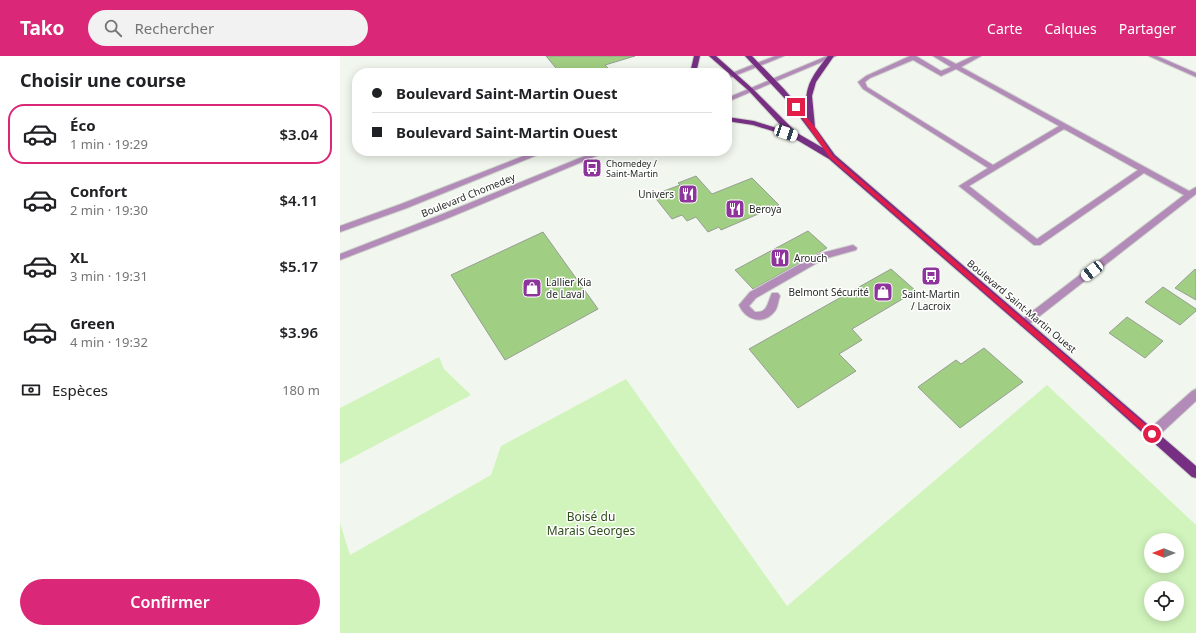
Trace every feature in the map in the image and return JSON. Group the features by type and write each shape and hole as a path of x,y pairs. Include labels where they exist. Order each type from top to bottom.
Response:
{"main road":[{"path":"694,68 697,56"},
{"name":"Boulevard Saint-Martin Ouest","path":"712,56 723,68"},
{"name":"Boulevard Saint-Martin Ouest","path":"748,56 773,81 812,127 832,157"},
{"path":"812,127 808,100 809,88 816,76 832,56"},
{"name":"Boulevard Saint-Martin Ouest","path":"732,77 751,90 794,135 832,157 1196,473"},
{"path":"732,120 754,123 794,135"}],"street":[{"path":"732,75 781,56"},
{"path":"732,98 832,56"},
{"path":"936,56 1143,170 1193,192 1024,323"},
{"path":"978,56 941,74 913,57 868,77 861,82 865,88 993,168"},
{"path":"1152,56 1196,75"},
{"path":"1064,126 963,186 1037,243 1143,170"},
{"name":"Boulevard Chomedey","path":"340,229 410,204 530,156"},
{"name":"Boulevard Chomedey","path":"340,257 443,217 592,156"},
{"path":"775,296 772,308 763,315 752,316 745,310 744,306 749,298 762,289 821,256 853,248"},
{"path":"1152,434 1196,394"}],"green space":[{"path":"439,357 444,369 471,395 340,464 340,408"},
{"name":"Boisé du Marais Georges","path":"626,379 787,606 1047,385 1196,525 1196,633 340,633 340,523 350,555 491,475 501,446"}],"building":[{"path":"546,56 635,56 605,65 608,68 556,68"},
{"path":"696,176 712,194 752,178 779,205 721,230 719,227 708,232 696,217 687,221 682,215 672,219 653,195 680,185 678,183"},
{"path":"808,231 827,248 753,289 735,270"},
{"path":"543,232 598,309 505,360 451,275"},
{"path":"891,269 916,291 852,329 862,340 839,354 856,371 798,408 749,349"},
{"path":"1195,269 1196,270 1196,300 1175,288"},
{"path":"1163,287 1196,309 1196,311 1180,325 1145,302"},
{"path":"1127,317 1163,341 1145,358 1109,333"},
{"path":"984,348 1023,382 960,428 918,387 956,360 961,364"}],"place":[{"name":"Chomedey / Saint-Martin","path":"592,168"},
{"name":"Univers","path":"688,194"},
{"name":"Beroya","path":"735,209"},
{"name":"Arouch","path":"780,258"},
{"name":"Saint-Martin / Lacroix","path":"931,276"},
{"name":"Lallier Kia de Laval","path":"532,288"},
{"name":"Belmont Sécurité","path":"883,292"}],"route":[{"path":"796,107 812,127 832,157 1152,434"}]}
